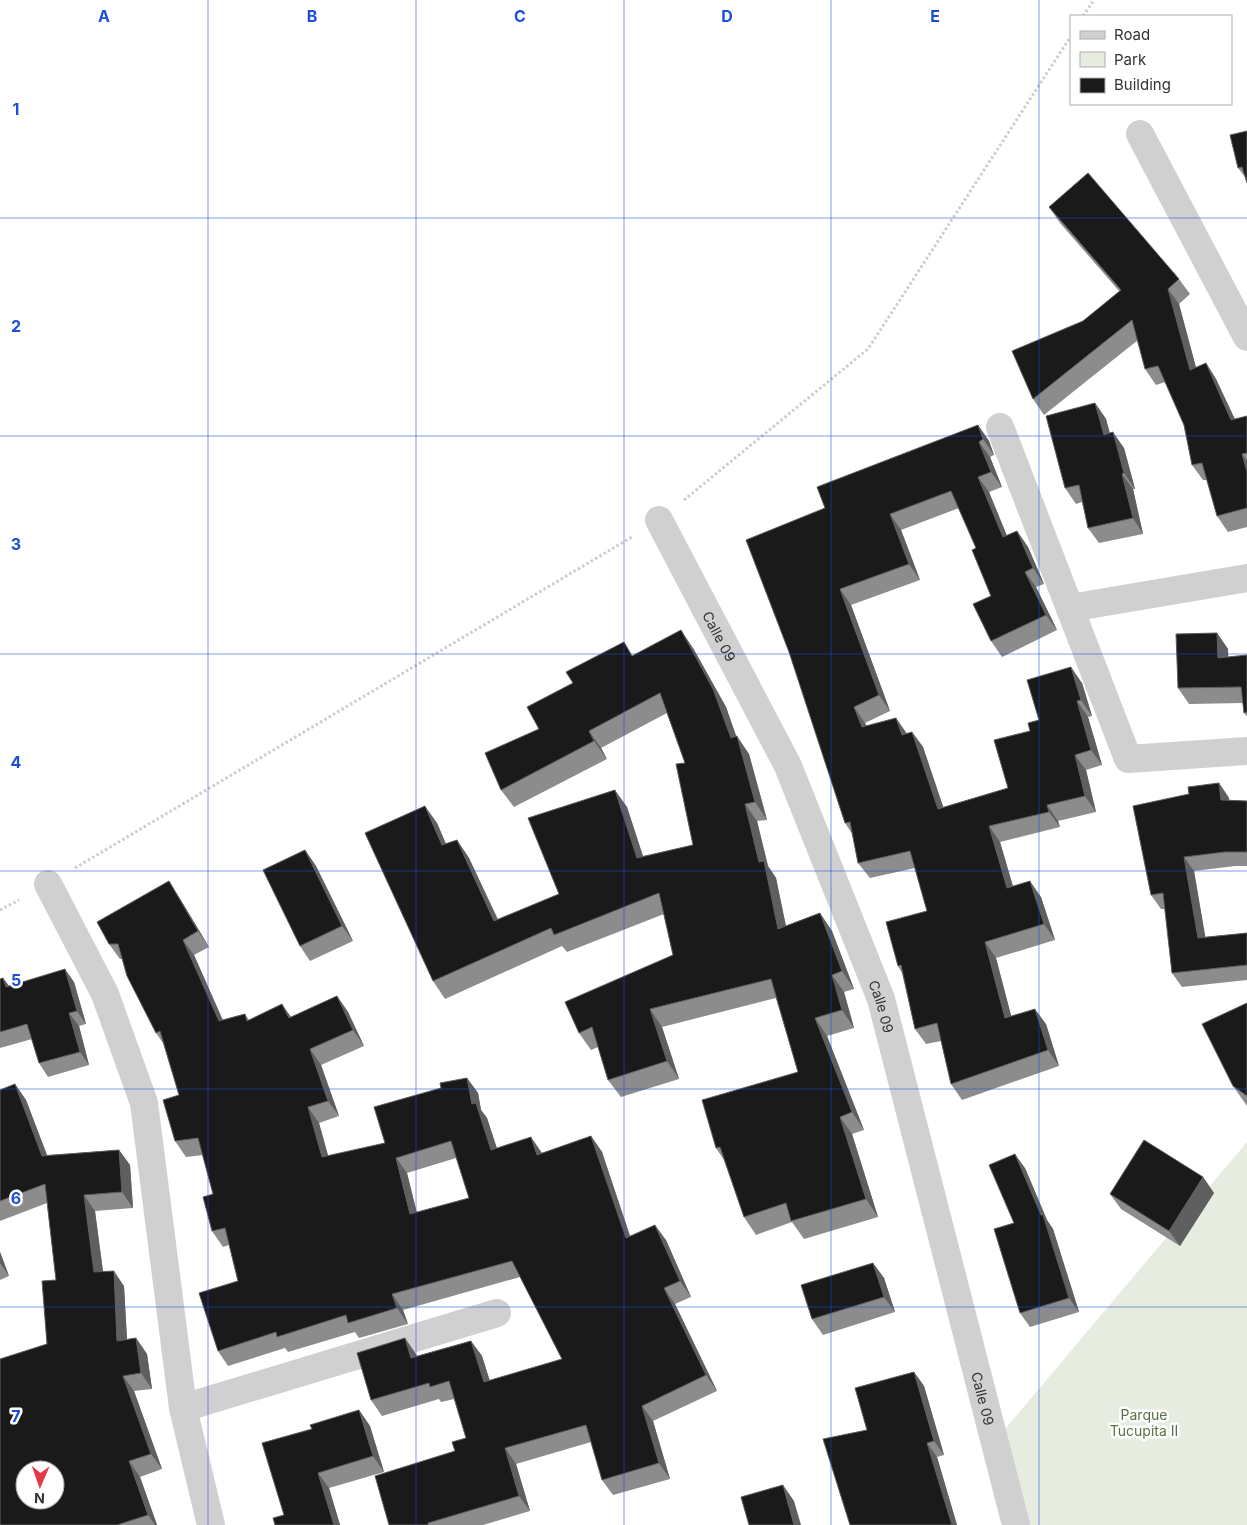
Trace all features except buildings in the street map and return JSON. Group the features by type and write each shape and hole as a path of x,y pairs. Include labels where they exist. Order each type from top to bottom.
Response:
{"street":[{"path":"1140,134 1247,337"},
{"path":"1000,427 1128,759 1247,751"},
{"name":"Calle 09","path":"659,520 788,766 881,999 1016,1525"},
{"path":"1070,608 1247,578"},
{"path":"48,884 105,994 144,1103 183,1408 211,1525"},
{"path":"183,1408 497,1313"}],"path":[{"path":"1084,15 1094,0"},
{"path":"0,910 48,884 659,520 868,349 1070,38"}],"green space":[{"name":"Parque Tucupita II","path":"1247,1142 1247,1525 1019,1525 995,1441"}]}
